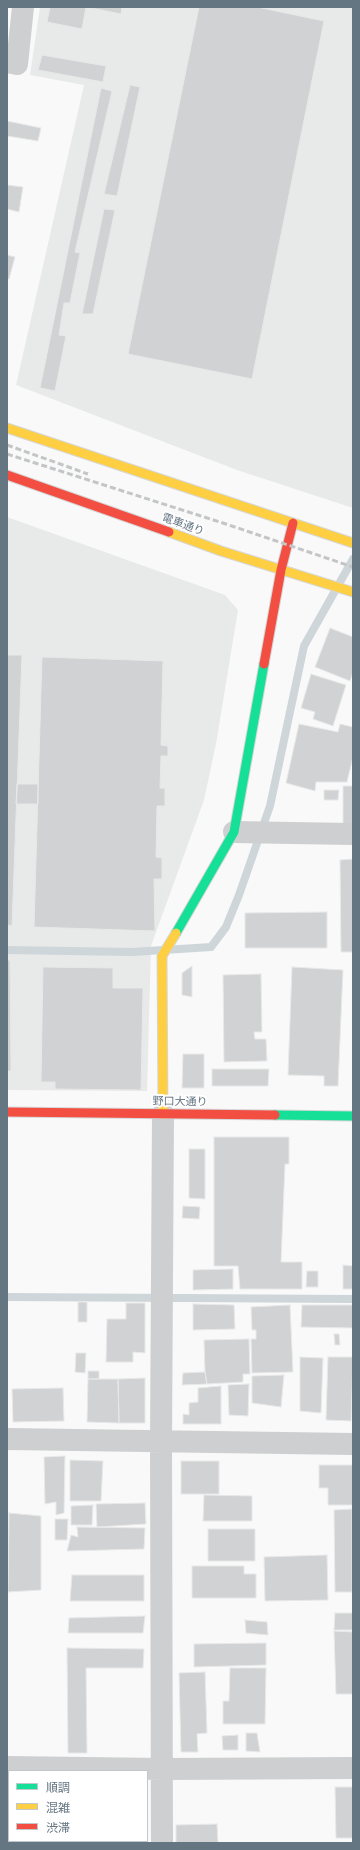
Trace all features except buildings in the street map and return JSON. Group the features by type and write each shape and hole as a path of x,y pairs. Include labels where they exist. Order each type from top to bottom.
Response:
{"street":[{"path":"7,62 17,64 24,7"},
{"path":"7,428 353,543"},
{"name":"電車通り","path":"7,475 221,551 353,592"},
{"path":"162,1843 162,956 234,832 282,570 293,523"},
{"path":"234,832 353,834"},
{"name":"野口大通り","path":"7,1112 353,1116"},
{"path":"7,1439 353,1444"},
{"path":"7,1767 163,1769 353,1768"}],"shaded area":[{"path":"40,7 353,7 353,508 237,470 16,385 84,85 30,75"},
{"path":"7,517 225,595 238,610 216,744 204,800 151,946 147,1091 7,1090"}],"waterway":[{"path":"7,950 132,952 211,947 226,927 239,895 270,806 304,646 353,559"},
{"path":"7,1297 353,1299"}],"railway":[{"path":"7,445 88,474"},
{"path":"7,454 226,524 353,567"}],"traffic: fast":[{"path":"176,933 234,832 264,664"},
{"path":"275,1115 353,1116"}],"traffic: slow":[{"path":"7,428 353,543"},
{"path":"169,532 221,551 353,592"},
{"path":"163,1114 162,956 176,933"}],"traffic: jam":[{"path":"7,475 169,532"},
{"path":"264,664 281,570 293,523"},
{"path":"7,1112 275,1115"}]}
